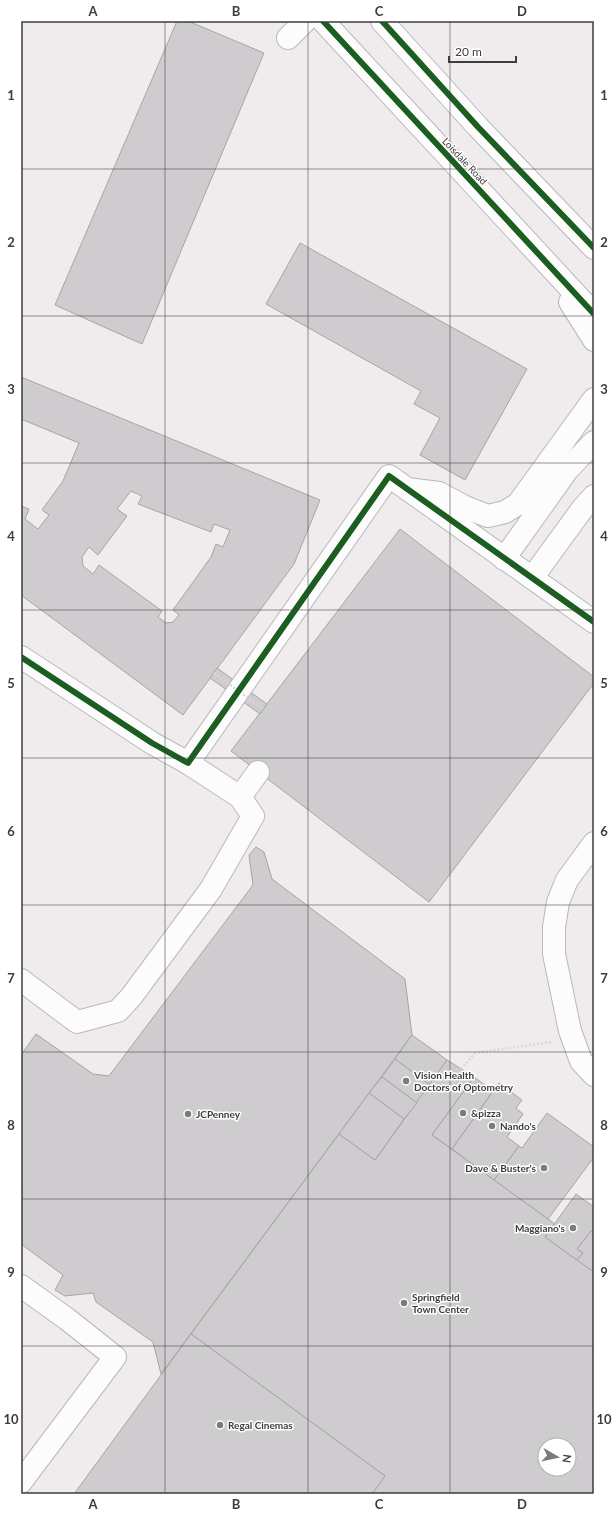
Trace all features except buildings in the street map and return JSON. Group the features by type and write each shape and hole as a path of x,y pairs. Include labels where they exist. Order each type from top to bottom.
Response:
{"main road":[{"path":"288,38 305,21"},
{"name":"Loisdale Road","path":"323,21 594,314"},
{"path":"382,21 478,127 594,248"},
{"path":"530,245 579,314 594,340"},
{"path":"407,489 439,494 465,508 488,516 505,512 518,504 594,399"},
{"path":"504,559 568,469 594,442"},
{"path":"188,763 389,476 594,622"},
{"path":"532,578 582,508 594,496"},
{"path":"21,980 77,1022 118,1011 131,997 208,893 253,816 240,797 188,763 152,743 93,703 23,663"},
{"path":"240,797 258,772"},
{"path":"594,843 567,880 558,902 554,927 554,954 572,1038 581,1061 594,1075"},
{"path":"21,1286 67,1318 115,1357 21,1482"}],"path":[{"path":"214,673 263,709"},
{"path":"461,1069 476,1054 572,1038"}],"cycle path":[{"path":"323,21 594,314"},
{"path":"382,21 478,127 594,248"},
{"path":"21,657 152,743 188,763 389,476 594,622"}],"place":[{"name":"Vision Health Doctors of Optometry","path":"406,1081"},
{"name":"&pizza","path":"463,1113"},
{"name":"JCPenney","path":"188,1114"},
{"name":"Nando's","path":"492,1126"},
{"name":"Dave & Buster's","path":"544,1168"},
{"name":"Maggiano's","path":"573,1228"},
{"name":"Springfield Town Center","path":"404,1303"},
{"name":"Regal Cinemas","path":"220,1425"}]}
